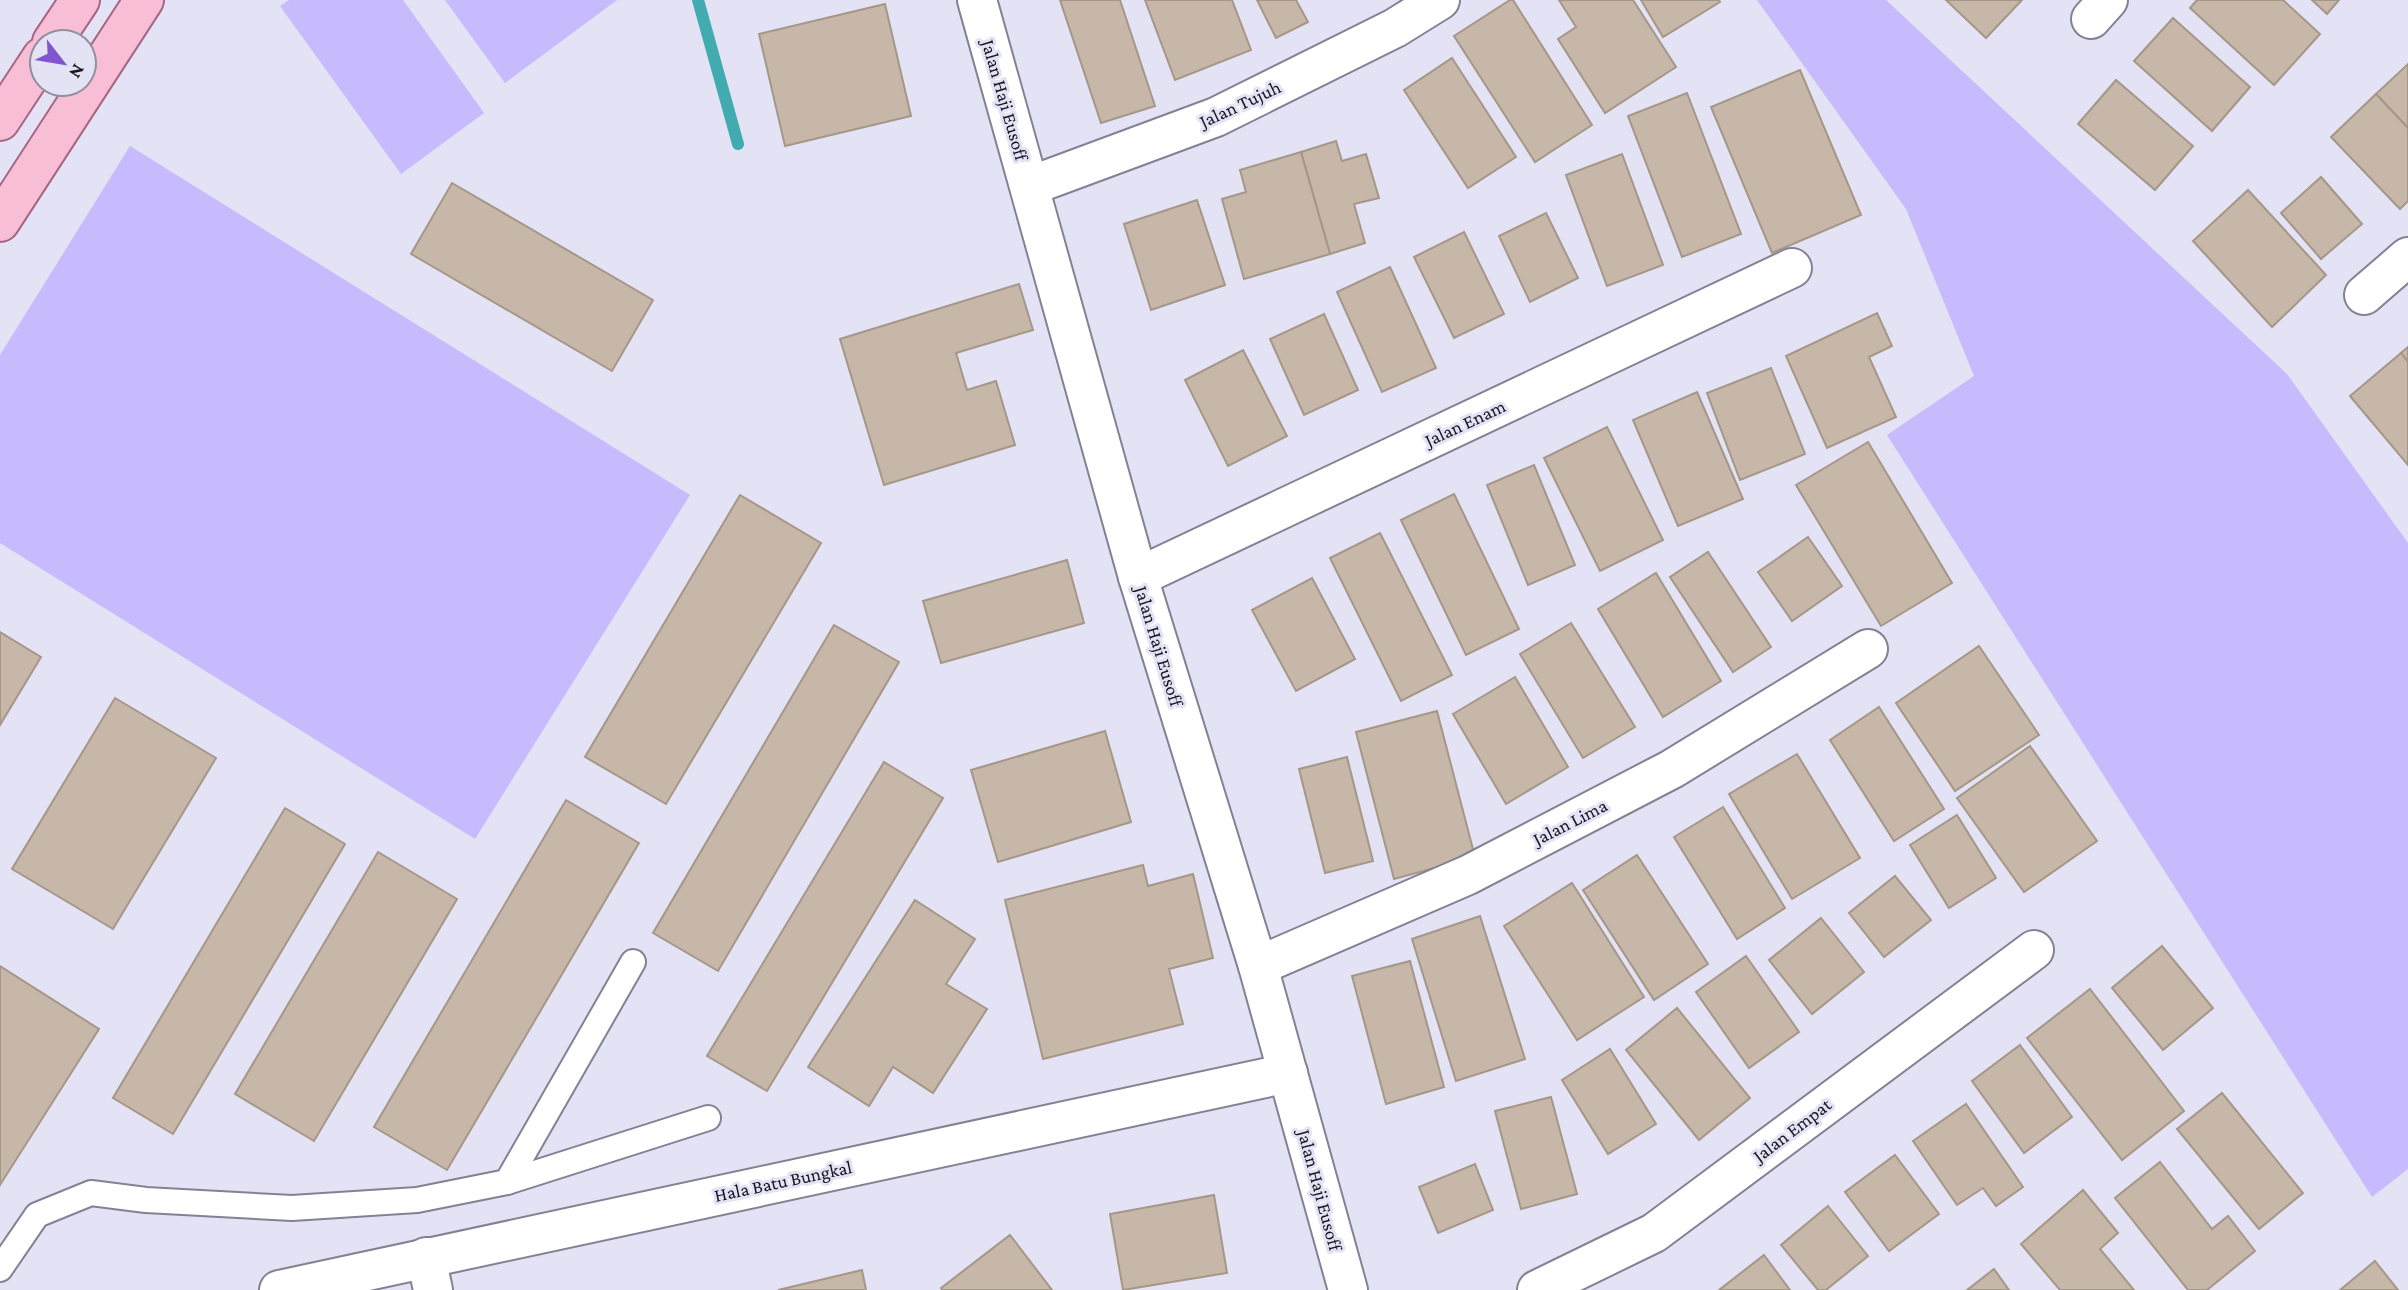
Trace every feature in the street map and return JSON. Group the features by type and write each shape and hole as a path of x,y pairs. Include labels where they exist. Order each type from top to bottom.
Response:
{"main road":[{"path":"61,28 80,0"},
{"path":"0,222 144,0"},
{"path":"0,121 28,78"}],"street":[{"name":"Jalan Haji Eusoff","path":"977,0 1138,578 1258,967 1348,1290"},
{"name":"Jalan Tujuh","path":"1030,186 1216,117 1395,28 1440,0"},
{"path":"2364,295 2408,257"},
{"name":"Jalan Enam","path":"1138,578 1792,268"},
{"name":"Jalan Lima","path":"1258,967 1468,875 1660,775 1868,649"},
{"name":"Jalan Empat","path":"1537,1290 1654,1233 2034,950"},
{"name":"Hala Batu Bungkal","path":"279,1290 430,1274 1287,1073"}],"lane":[{"path":"507,1182 633,962"},
{"path":"0,1269 37,1215 92,1193 146,1200 292,1208 417,1200 507,1182 708,1118"}],"shaded area":[{"path":"289,0 403,0 484,113 401,174 280,6"},
{"path":"445,0 617,0 505,83"},
{"path":"1757,0 1886,0 2287,374 2408,543 2408,1169 2372,1197 1887,435 1974,376 1906,209"},
{"path":"130,146 690,495 475,839 0,543 0,355"}],"building":[{"path":"1060,0 1120,0 1155,106 1101,123"},
{"path":"1145,0 1232,0 1251,50 1175,80"},
{"path":"1257,0 1296,0 1308,22 1276,38"},
{"path":"1513,0 1592,125 1535,162 1454,36"},
{"path":"1559,0 1633,0 1676,67 1605,113 1558,39 1576,27"},
{"path":"1641,0 1719,0 1720,2 1663,37"},
{"path":"1946,0 2022,0 1986,38"},
{"path":"2197,0 2283,0 2320,34 2274,85 2190,8"},
{"path":"2312,0 2339,0 2327,14"},
{"path":"885,4 911,116 785,146 759,34"},
{"path":"2173,18 2250,87 2212,131 2134,61"},
{"path":"1452,58 1516,157 1468,188 1404,90"},
{"path":"2408,64 2408,128 2376,94"},
{"path":"1800,70 1861,215 1772,253 1711,107"},
{"path":"2116,80 2193,146 2155,190 2078,124"},
{"path":"1687,93 1741,234 1682,257 1628,116"},
{"path":"2376,94 2408,128 2408,201 2400,209 2331,137"},
{"path":"1336,141 1342,161 1366,154 1379,198 1354,204 1365,243 1330,254 1301,152"},
{"path":"1301,152 1330,254 1244,279 1222,199 1246,192 1240,170"},
{"path":"1622,154 1663,265 1607,286 1566,175"},
{"path":"2321,177 2362,224 2321,259 2281,213"},
{"path":"452,183 653,300 612,371 411,254"},
{"path":"2248,190 2326,275 2272,327 2193,241"},
{"path":"1197,200 1225,285 1151,310 1124,224"},
{"path":"1546,213 1578,278 1530,302 1499,236"},
{"path":"1464,232 1504,314 1454,338 1414,257"},
{"path":"1390,267 1436,368 1382,392 1337,292"},
{"path":"1019,284 1033,330 956,353 967,390 996,381 1015,445 884,485 840,339"},
{"path":"1877,313 1892,346 1869,357 1896,417 1827,448 1786,356"},
{"path":"1324,314 1358,390 1304,415 1270,339"},
{"path":"2408,347 2408,362 2401,353"},
{"path":"1243,350 1287,436 1228,466 1185,380"},
{"path":"2401,353 2408,362 2408,465 2350,396"},
{"path":"1771,368 1805,454 1740,480 1707,393"},
{"path":"1697,392 1743,499 1678,526 1633,420"},
{"path":"1607,427 1663,540 1600,571 1544,458"},
{"path":"1868,442 1952,583 1881,626 1796,485"},
{"path":"1534,465 1575,565 1528,585 1487,485"},
{"path":"1454,494 1519,629 1466,655 1401,520"},
{"path":"740,495 821,543 666,804 585,757"},
{"path":"1380,533 1452,675 1401,701 1330,558"},
{"path":"1808,537 1842,586 1792,621 1758,572"},
{"path":"1708,552 1771,647 1733,672 1670,577"},
{"path":"1067,560 1084,623 941,663 923,601"},
{"path":"1656,573 1721,681 1663,717 1598,609"},
{"path":"1312,578 1355,659 1296,691 1252,610"},
{"path":"1571,623 1635,727 1583,758 1520,654"},
{"path":"834,625 899,662 718,971 653,933"},
{"path":"0,632 41,657 0,725"},
{"path":"1979,646 2039,735 1955,791 1896,703"},
{"path":"1515,677 1568,767 1506,804 1453,714"},
{"path":"115,698 216,758 113,929 12,869"},
{"path":"1879,707 1944,809 1894,841 1830,740"},
{"path":"1437,711 1475,857 1394,879 1356,732"},
{"path":"1105,731 1131,822 998,862 971,770"},
{"path":"2030,746 2097,841 2024,892 1957,798"},
{"path":"1797,754 1860,858 1792,899 1729,794"},
{"path":"1347,757 1373,861 1325,873 1299,769"},
{"path":"884,762 943,798 767,1091 707,1056"},
{"path":"566,800 639,843 447,1170 374,1127"},
{"path":"1723,807 1785,908 1737,939 1674,837"},
{"path":"285,808 345,844 173,1134 113,1098"},
{"path":"1957,815 1996,878 1949,908 1910,845"},
{"path":"378,852 457,899 314,1141 235,1094"},
{"path":"1637,855 1708,964 1654,1000 1583,890"},
{"path":"1143,865 1148,886 1193,874 1213,958 1169,969 1183,1024 1043,1059 1005,900"},
{"path":"1895,876 1931,920 1884,957 1849,913"},
{"path":"1572,883 1644,997 1577,1040 1504,926"},
{"path":"915,900 975,939 946,984 987,1009 933,1093 893,1067 869,1106 808,1067"},
{"path":"1480,916 1525,1059 1456,1081 1412,939"},
{"path":"1821,918 1864,972 1812,1014 1769,960"},
{"path":"2162,946 2213,1008 2163,1050 2112,988"},
{"path":"1746,956 1799,1032 1749,1068 1696,992"},
{"path":"1410,961 1444,1087 1386,1104 1352,976"},
{"path":"0,966 99,1029 0,1185"},
{"path":"2090,989 2184,1111 2122,1160 2027,1038"},
{"path":"1677,1008 1750,1098 1699,1140 1626,1050"},
{"path":"2020,1045 2072,1117 2024,1153 1972,1081"},
{"path":"1610,1049 1656,1124 1608,1154 1562,1080"},
{"path":"2222,1093 2303,1193 2259,1229 2177,1129"},
{"path":"1551,1097 1577,1194 1521,1209 1495,1111"},
{"path":"1966,1104 2023,1187 1996,1206 1983,1188 1957,1205 1913,1141"},
{"path":"1895,1155 1939,1214 1889,1251 1845,1192"},
{"path":"2160,1162 2212,1229 2228,1216 2255,1251 2207,1290 2188,1290 2115,1198"},
{"path":"1475,1164 1493,1210 1438,1233 1419,1187"},
{"path":"2083,1190 2118,1233 2100,1249 2134,1290 2060,1290 2021,1244"},
{"path":"1214,1195 1227,1273 1123,1290 1110,1214"},
{"path":"1828,1206 1868,1256 1826,1290 1818,1290 1781,1245"},
{"path":"1010,1235 1052,1290 942,1290 941,1288"},
{"path":"1764,1255 1790,1290 1719,1290"},
{"path":"2375,1261 2398,1290 2340,1290"},
{"path":"1994,1269 2009,1290 1967,1290"},
{"path":"862,1270 866,1290 778,1290"}],"waterway":[{"path":"698,0 738,144"}]}
